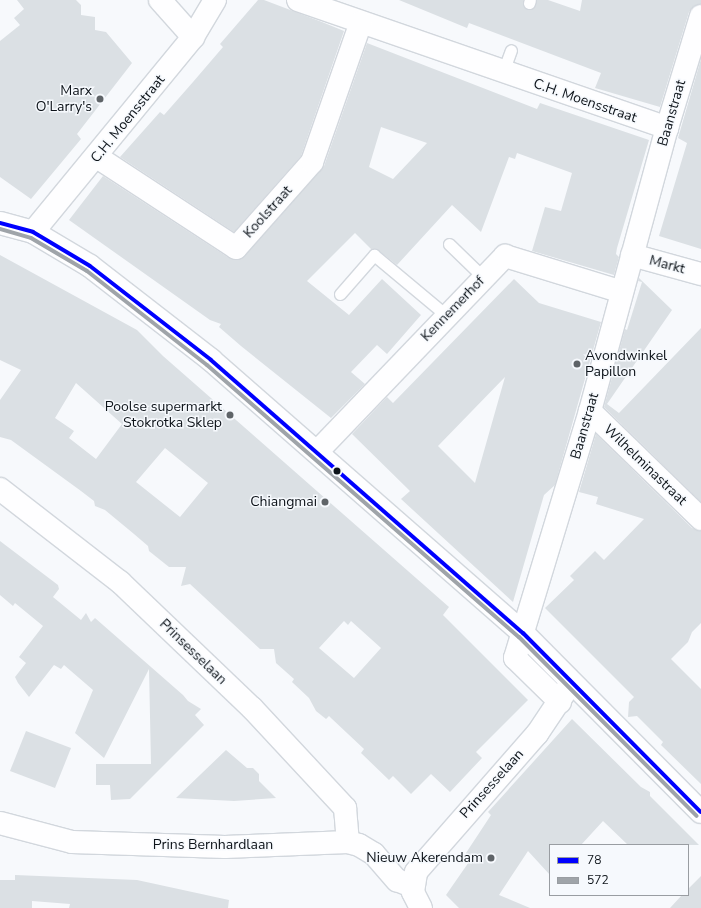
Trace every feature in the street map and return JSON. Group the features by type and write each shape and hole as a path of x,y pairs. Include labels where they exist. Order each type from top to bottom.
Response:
{"street":[{"path":"160,0 194,37"},
{"name":"C.H. Moensstraat","path":"33,232 97,157 194,37 215,0"},
{"name":"C.H. Moensstraat","path":"298,0 667,128"},
{"name":"Baanstraat","path":"560,702 515,658 590,411 667,128 701,16"},
{"name":"Koolstraat","path":"97,157 236,248 312,162 361,22"},
{"path":"0,223 33,232 90,266 155,316 317,452 523,633 701,812"},
{"name":"Markt","path":"632,255 701,274"},
{"name":"Kennemerhof","path":"317,452 446,315 505,256 622,292"},
{"name":"Wilhelminastraat","path":"590,411 701,519"},
{"name":"Prinsesselaan","path":"0,489 120,582 252,708 346,808 348,842"},
{"name":"Prinsesselaan","path":"412,886 416,872 423,862 537,734 560,702 571,681"},
{"name":"Prins Bernhardlaan","path":"0,823 72,842 225,847 348,842 360,845 374,854 397,880 412,886"},
{"path":"412,886 414,898 421,908"}],"lane":[{"path":"503,72 511,50"},
{"path":"449,244 483,277"},
{"path":"340,294 374,255 446,315"}],"building":[{"path":"17,0 76,0 81,5 81,15 95,17 95,30 106,32 132,63 77,134 81,139 31,199 0,177 0,41 20,25 14,18 24,9"},
{"path":"258,0 264,0 344,31 301,156 234,232 120,157 160,112 164,115 223,47 220,44"},
{"path":"399,0 523,0 524,7 530,10 534,8 537,0 548,0 580,11 582,0 701,0 701,4 693,7 689,12 660,107 595,88 601,73 469,23 467,28"},
{"path":"367,43 537,109 540,103 649,140 617,248 616,254 619,257 614,275 532,251 545,207 561,211 572,173 517,153 515,159 509,157 481,232 452,205 397,265 378,250 371,249 355,233 307,281 349,315 382,279 421,315 387,354 377,345 351,372 365,384 331,418 241,346 219,327 221,324 210,320 69,220 103,176 229,258 241,259 324,166","holes":["381,127 427,143 393,179 369,167"]},
{"path":"701,59 701,249 659,236 687,143 678,138"},
{"path":"0,255 137,330 163,356 449,607 443,615 528,700 476,752 482,758 450,792 431,774 411,794 393,776 389,780 361,753 364,749 329,716 326,719 316,711 309,698 292,682 294,679 276,663 274,649 260,649 190,584 181,586 186,567 169,567 149,551 148,546 105,510 95,506 94,501 81,491 11,440 0,437 0,400 21,370 0,360","holes":["76,383 122,424 96,459 69,438 74,431 55,418","165,448 208,483 180,517 136,482","344,621 348,625 351,621 381,648 354,678 319,648"]},
{"path":"639,278 672,310 607,404 619,413 701,328 701,502 604,407 625,329 627,330 642,282 638,281"},
{"path":"514,279 539,303 601,322 555,485 544,495 513,602 401,499 410,491 352,434 387,397 393,403","holes":["505,377 475,483 438,446"]},
{"path":"596,434 692,528 701,531 701,623 692,632 688,642 671,659 701,689 701,784 661,745 663,742 637,716 628,717 629,702 634,697 545,608 574,580 570,576 595,551 604,560 644,519 596,504 598,497 579,492"},
{"path":"0,541 58,585 59,589 53,597 81,620 86,613 91,622 95,618 188,701 201,709 195,715 204,725 130,799 111,800 110,785 96,785 96,764 151,764 149,669 104,758 75,733 93,690 64,665 61,669 54,665 29,697 15,677 26,663 19,657 43,626 15,603 13,606 0,595"},
{"path":"572,719 641,787 650,792 650,796 699,845 627,844 603,821 582,844 549,844 549,874 528,851 499,895 530,908 459,908 446,895 471,859 466,853 491,815 488,812"},
{"path":"26,731 71,748 55,788 10,771"},
{"path":"226,750 247,768 253,768 259,774 259,781 276,798 234,801 176,798"},
{"path":"15,875 137,880 229,900 228,908 69,908 70,904 32,901 32,908 0,908 0,880 15,880"},
{"path":"701,876 701,908 670,908 681,896 689,896 689,888"}],"transit line":[{"name":"78","path":"0,223 33,232 90,266 211,360 523,633 701,812"},
{"name":"572","path":"0,229 31,238 87,271 207,365 519,637 697,816"}],"place":[{"name":"Marx O'Larry's","path":"100,99"},
{"name":"Avondwinkel Papillon","path":"577,364"},
{"name":"Poolse supermarkt Stokrotka Sklep","path":"230,415"},
{"name":"Chiangmai","path":"325,502"},
{"name":"Nieuw Akerendam","path":"491,858"}]}
